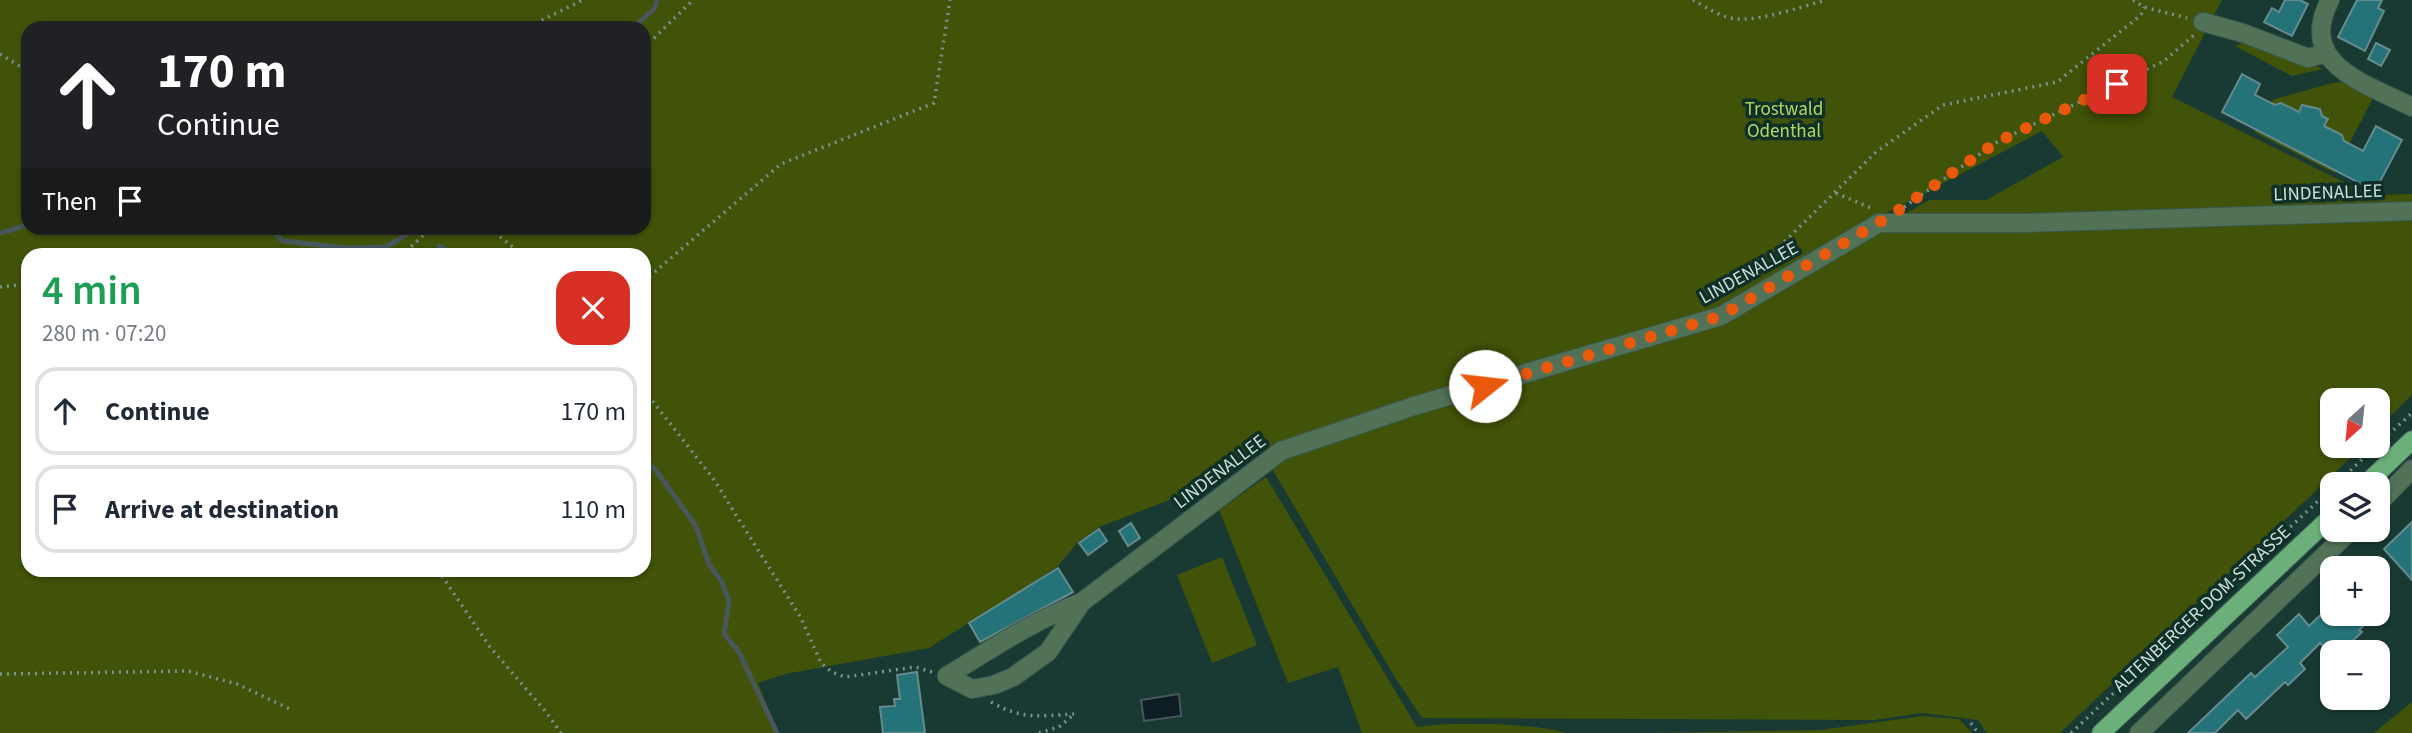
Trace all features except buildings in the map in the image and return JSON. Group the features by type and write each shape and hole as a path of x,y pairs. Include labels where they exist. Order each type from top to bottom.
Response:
{"main road":[{"path":"2380,472 2410,446"},
{"name":"ALTENBERGER-DOM-STRASSE","path":"2101,733 2320,527"}],"street":[{"path":"2330,0 2321,26 2322,44 2335,65 2412,107"},
{"path":"2203,22 2243,33 2308,58 2326,53"},
{"name":"LINDENALLEE","path":"947,676 1026,627 1052,613 1082,602 1281,451 1414,406 1721,316 1884,220 2026,223 2412,211"},
{"path":"2390,492 2412,469"},
{"path":"2139,733 2338,542"},
{"name":"LINDENALLEE","path":"972,689 993,685 1025,670 1048,652 1082,602"},
{"path":"947,676 972,689"}],"path":[{"path":"540,21 583,0"},
{"path":"651,41 694,0"},
{"path":"651,275 780,164 934,103 950,0"},
{"path":"1693,0 1715,12 1738,19 1772,14 1826,0"},
{"path":"1836,192 1884,220 1997,142 2164,61 2194,35 2203,22 2144,6 2133,0"},
{"path":"1756,276 1772,254 1876,152 1943,106 2057,82 2141,15 2144,6"},
{"path":"0,54 21,67"},
{"path":"410,248 424,235"},
{"path":"498,235 514,248"},
{"path":"0,287 21,285"},
{"path":"651,399 715,481 801,618 821,663 832,672 845,677 915,667 947,676"},
{"path":"2390,433 2412,412"},
{"path":"2349,472 2363,458"},
{"path":"2071,733 2320,499"},
{"path":"443,577 490,647 561,733"},
{"path":"0,674 188,671 237,684 292,710"},
{"path":"972,689 995,705 1021,714 1034,717 1074,714 1059,727 1040,733"},
{"path":"1971,723 1978,733"}],"green space":[{"name":"Trostwald Odenthal","path":"0,0 2222,0 2172,97 2370,195 2412,194 2412,395 2390,416 2390,388 2320,388 2320,458 2350,458 2336,472 2320,472 2320,487 2060,733 1987,733 1978,720 1922,713 1874,720 1422,718 1396,679 1271,467 1287,457 1347,431 1723,319 1929,200 1986,200 2063,157 2042,131 1889,212 1720,311 1349,421 1267,448 1201,488 1099,527 1078,542 1057,567 929,648 785,674 758,683 778,733 0,733"},
{"path":"2248,40 2323,69 2292,76 2235,46"},
{"path":"2343,82 2373,98 2334,173 2254,132 2275,99"},
{"path":"1266,477 1417,727 1492,724 1535,727 1566,733 1362,733 1338,667 1288,683 1219,510"},
{"path":"1222,557 1257,645 1212,663 1177,575"},
{"path":"2412,702 2412,733 2374,733"},
{"path":"1923,716 1959,719 1972,733 1651,733 1820,730"}],"shaded area":[{"path":"1179,694 1181,716 1144,721 1141,700"}],"waterway":[{"path":"641,21 655,8 657,0"},
{"path":"0,233 21,227"},
{"path":"277,235 283,241 347,248"},
{"path":"347,248 386,247 406,235"},
{"path":"439,246 443,248"},
{"path":"651,466 696,526 709,564 722,582 729,601 724,634 739,652 777,733"}],"route":[{"path":"1485,386 1721,316 1890,216 1997,142 2117,84"}]}
